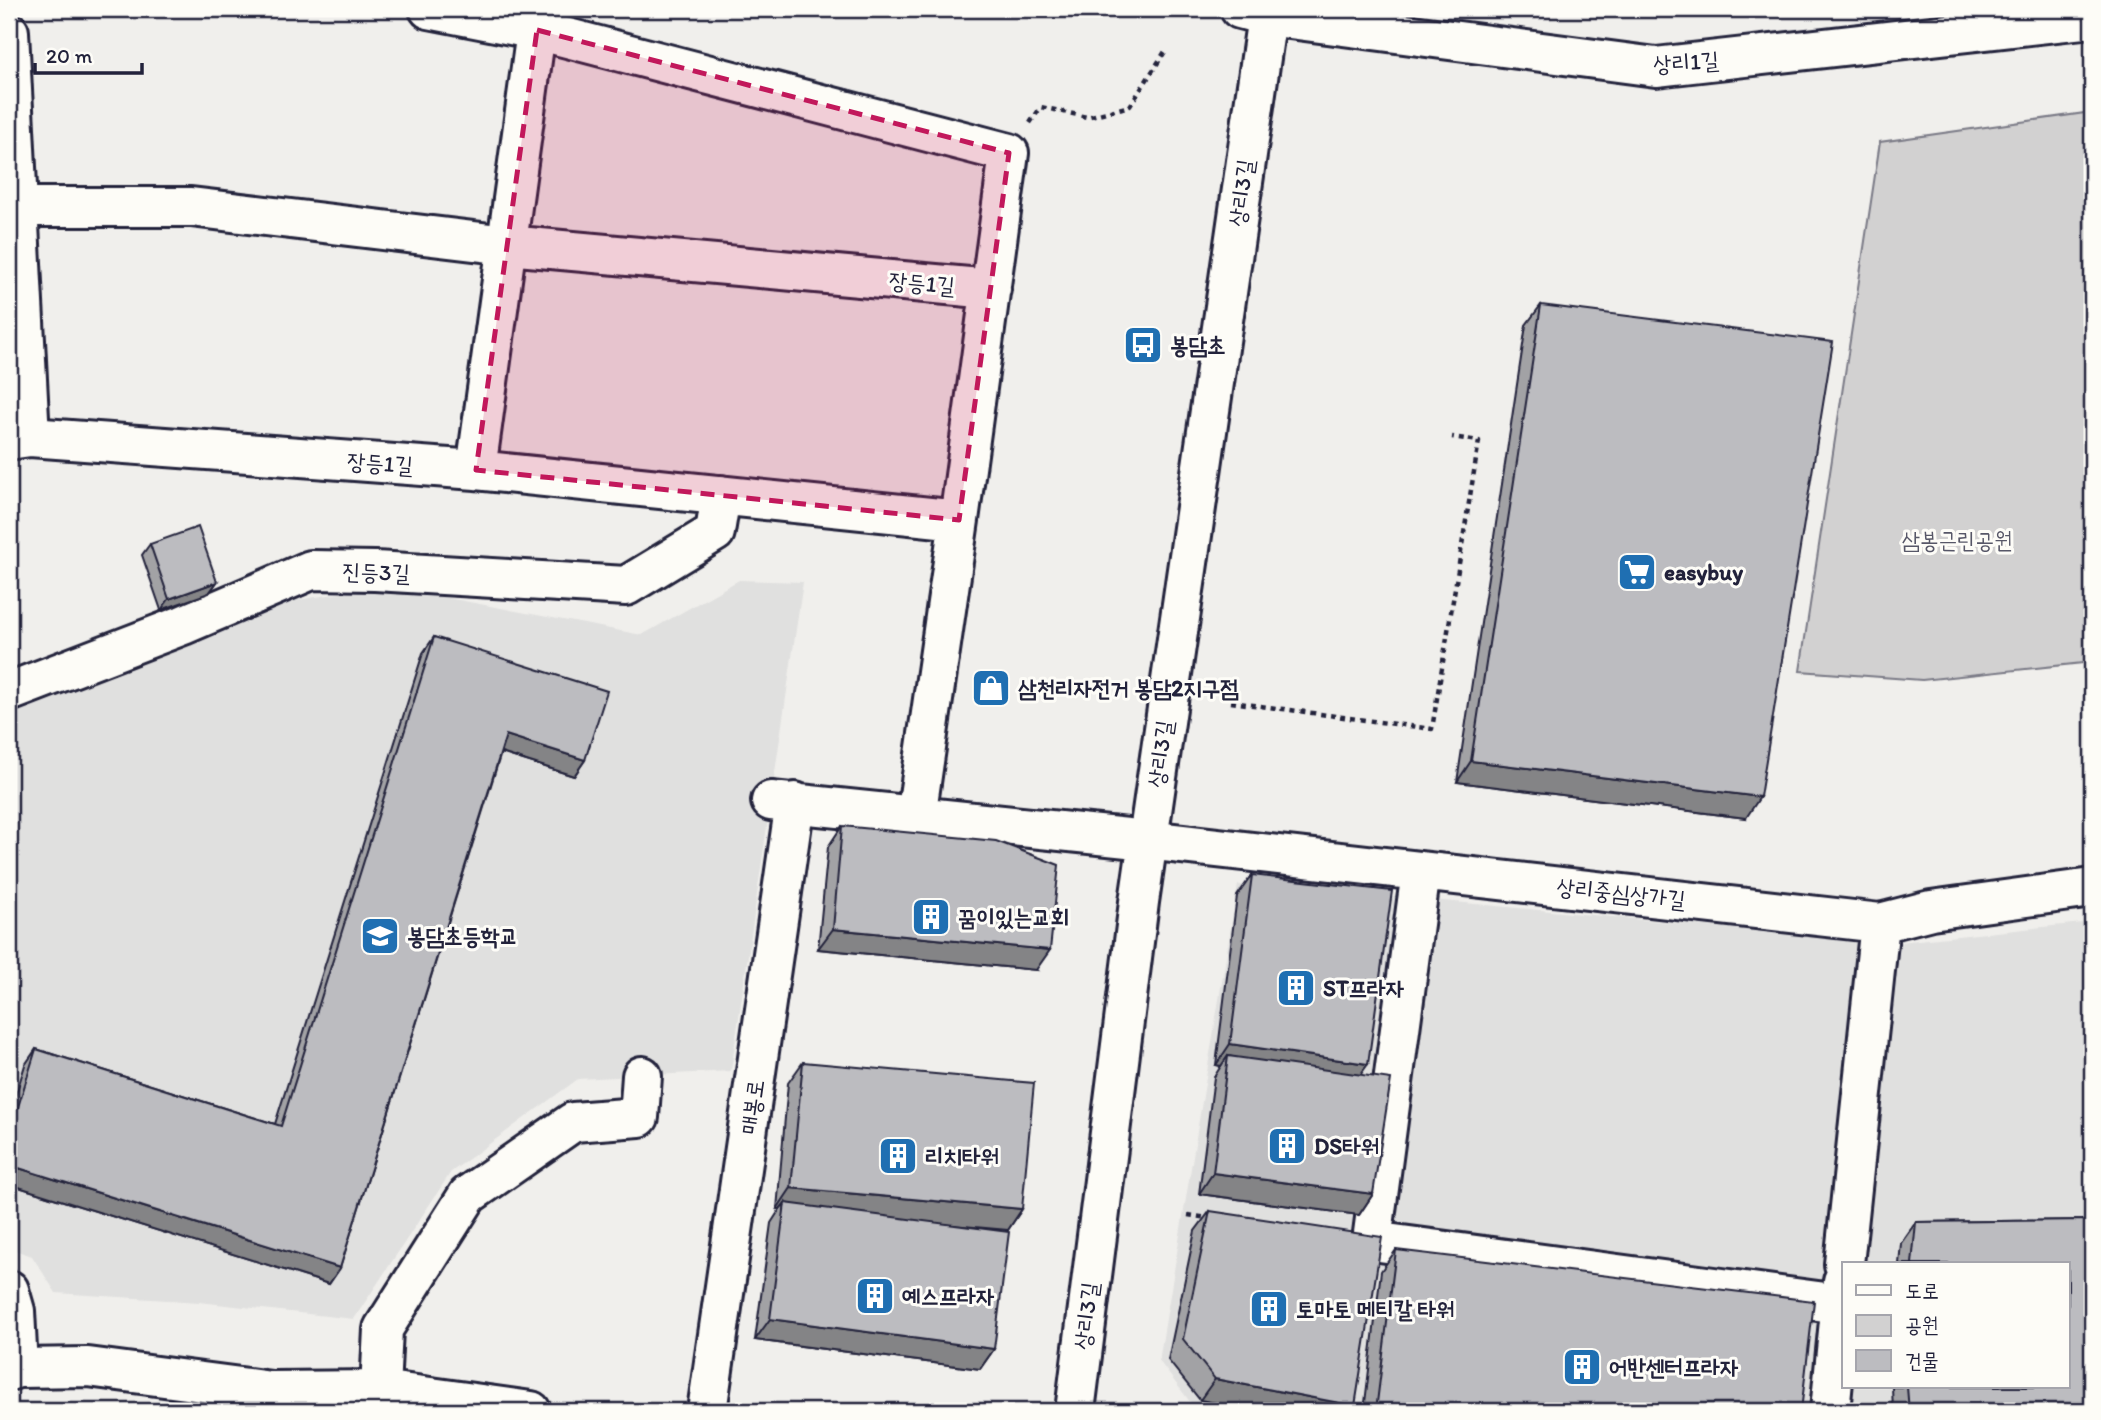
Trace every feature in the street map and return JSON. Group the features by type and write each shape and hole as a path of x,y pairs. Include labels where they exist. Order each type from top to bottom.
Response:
{"street":[{"path":"429,9 538,20 1009,153 916,817"},
{"name":"상리1길","path":"1254,12 1656,67 2092,18"},
{"name":"상리3길","path":"1075,1411 1254,12"},
{"path":"476,470 538,20"},
{"name":"장등1길","path":"9,32 17,207 19,438 476,470 959,520"},
{"name":"장등1길","path":"17,207 191,207 507,245 991,289"},
{"name":"진등3길","path":"9,692 183,625 311,570 375,571 626,586 715,532 721,495"},
{"name":"상리중심상가길","path":"783,802 1147,840 1880,923 1931,910 2092,888"},
{"name":"매봉로","path":"707,1411 783,802"},
{"path":"1421,871 1371,1241 1842,1287 1830,1411"},
{"path":"1844,1262 1880,923"},
{"path":"380,1390 383,1329 468,1195 573,1122 639,1118 642,1076"},
{"path":"9,1290 15,1311 14,1370 88,1367 271,1391 380,1390 531,1411"}],"path":[{"path":"1009,153 1041,107 1087,117 1130,106 1166,50"},
{"path":"1231,702 1432,729 1479,441 1452,437"},
{"path":"1188,1215 1214,1219"}],"highlighted area":[{"path":"537,30 1009,153 959,520 476,470"}],"shaded area":[{"name":"봉담초등학교","path":"739,580 803,582 731,1071 578,1079 451,1172 354,1319 199,1302 56,1293 32,1256 9,1248 9,708 278,603 385,586 642,635"},
{"path":"1238,885 1444,901 1890,943 2092,922 2092,1411 1197,1411 1159,1361"}],"green space":[{"name":"삼봉근린공원","path":"2092,112 2092,662 1922,680 1800,671 1880,142"}],"building":[{"name":"easybuy","path":"1541,305 1833,342 1760,797 1471,761"},
{"path":"198,527 217,582 169,599 150,544"},
{"name":"봉담초등학교","path":"434,637 607,691 585,760 506,735 340,1268 9,1165 9,1136 36,1049 281,1126"},
{"name":"꿈이있는교회","path":"842,826 996,841 1059,865 1050,950 833,929"},
{"name":"ST프라자","path":"1252,875 1392,891 1368,1064 1230,1044"},
{"name":"DS타워","path":"1228,1056 1391,1079 1373,1194 1213,1173"},
{"name":"리치타워","path":"803,1062 1034,1083 1022,1209 791,1188"},
{"name":"예스프라자","path":"785,1203 1009,1232 994,1349 770,1319"},
{"name":"토마토 메티칼 타워","path":"1210,1211 1382,1237 1355,1406 1215,1379 1183,1339"},
{"path":"2092,1220 2092,1411 1909,1411 1907,1388 2070,1388 2070,1262 1912,1262 1916,1222"},
{"name":"어반센터프라자","path":"1396,1250 1814,1301 1801,1411 1376,1411"}],"place":[{"name":"봉담초","path":"1143,345"},
{"name":"easybuy","path":"1637,572"},
{"name":"삼천리자전거 봉담2지구점","path":"991,688"},
{"name":"꿈이있는교회","path":"931,917"},
{"name":"봉담초등학교","path":"380,936"},
{"name":"ST프라자","path":"1296,988"},
{"name":"DS타워","path":"1287,1146"},
{"name":"리치타워","path":"898,1156"},
{"name":"예스프라자","path":"875,1296"},
{"name":"토마토 메티칼 타워","path":"1269,1309"},
{"name":"어반센터프라자","path":"1582,1367"}]}
